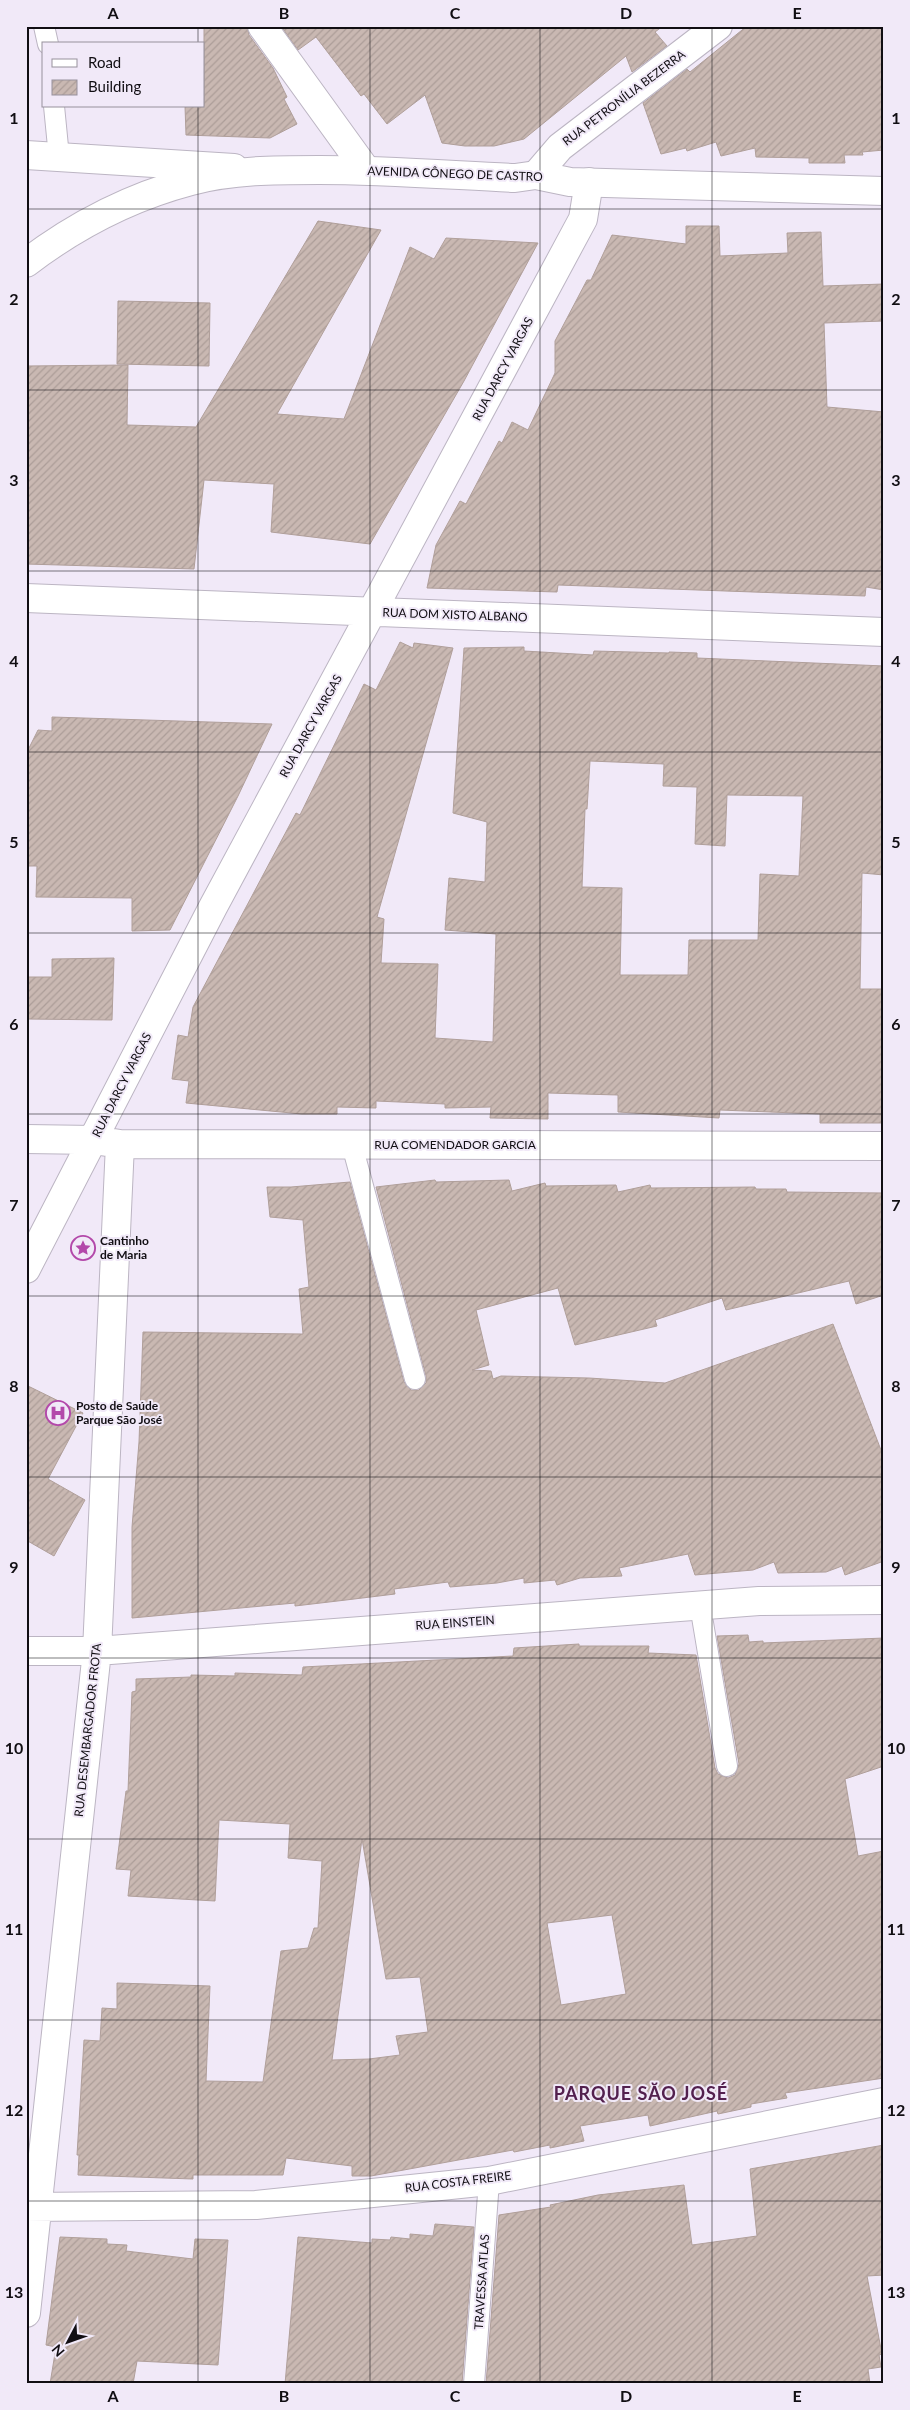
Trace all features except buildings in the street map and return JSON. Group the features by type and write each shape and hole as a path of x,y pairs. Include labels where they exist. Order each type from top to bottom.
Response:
{"street":[{"path":"262,26 366,170"},
{"name":"RUA PETRONÍLIA BEZERRA","path":"536,175 560,147 718,26"},
{"name":"AVENIDA CÔNEGO DE CASTRO","path":"26,155 259,170 366,170 515,178 536,175 570,182 884,191"},
{"path":"26,263 67,234 105,212 192,180 259,170"},
{"name":"RUA DARCY VARGAS","path":"26,1268 94,1140 213,906 583,219 589,182"},
{"name":"RUA DOM XISTO ALBANO","path":"26,598 884,632"},
{"name":"RUA COMENDADOR GARCIA","path":"26,1140 94,1140 120,1144 884,1146"},
{"name":"RUA DESEMBARGADOR FROTA","path":"26,2313 32,2207 97,1651 120,1144"},
{"name":"RUA EINSTEIN","path":"26,1652 97,1651 759,1601 884,1600"},
{"name":"RUA COSTA FREIRE","path":"32,2207 256,2205 489,2180 884,2102"}],"lane":[{"path":"44,26 48,42"},
{"path":"54,108 59,157"},
{"path":"352,1145 416,1379"},
{"path":"700,1605 727,1766"},
{"name":"TRAVESSA ATLAS","path":"474,2384 489,2180"}],"place":[{"name":"Cantinho de Maria","path":"83,1248"},
{"name":"Posto de Saúde Parque São José","path":"58,1413"}],"district":[{"name":"PARQUE SĂO JOSÉ","path":"641,2094"}]}
